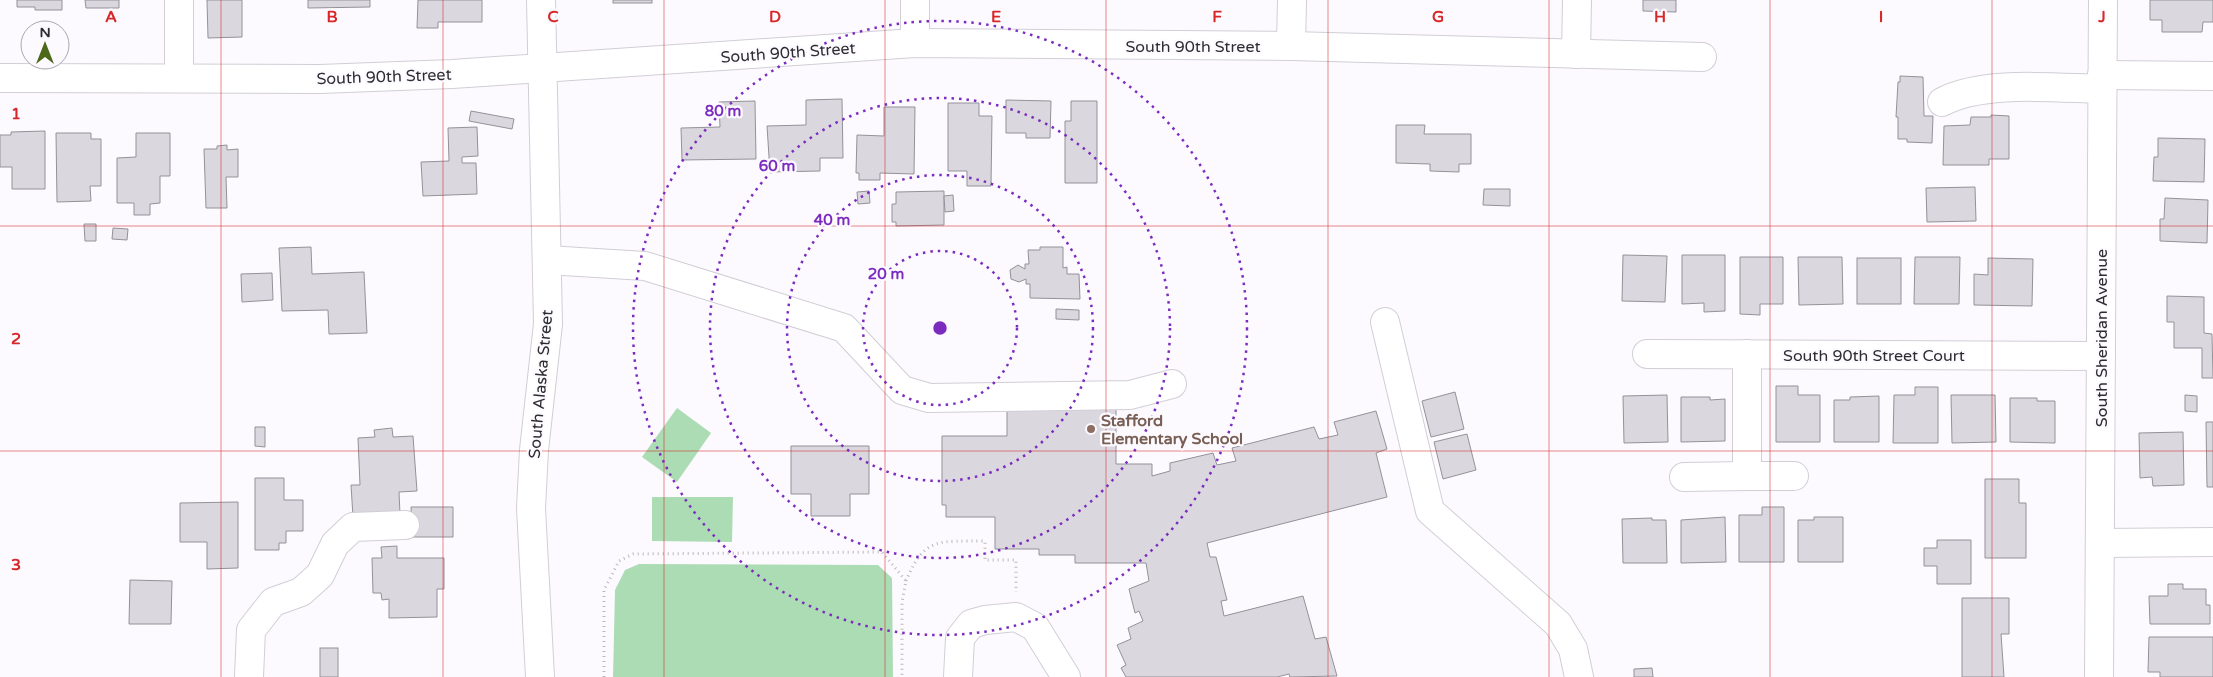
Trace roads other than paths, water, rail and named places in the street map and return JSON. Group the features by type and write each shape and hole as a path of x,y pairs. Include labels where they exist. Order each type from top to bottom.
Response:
{"street":[{"path":"179,0 179,78"},
{"name":"South Alaska Street","path":"540,677 531,508 534,450 548,324 541,0"},
{"path":"915,0 915,44"},
{"path":"1292,0 1292,46"},
{"path":"1576,54 1577,0"},
{"name":"South Sheridan Avenue","path":"2099,677 2103,0"},
{"name":"South 90th Street","path":"0,78 320,79 542,70 915,44 1292,46 1702,57"},
{"path":"1942,102 1966,91 1987,88 2213,76"},
{"path":"547,260 644,266 844,328 902,390 929,398 1130,395 1172,384"},
{"path":"1385,322 1430,511 1558,624 1573,649 1579,677"},
{"name":"South 90th Street Court","path":"1647,354 2101,356"},
{"path":"1747,354 1747,476"},
{"path":"1684,477 1794,476"},
{"path":"249,677 251,630 272,602 301,592 320,575 335,544 353,527 405,525"},
{"path":"2100,543 2213,542"},
{"path":"958,677 960,638 971,624 1016,617 1035,627 1066,677"}],"place":[{"name":"Stafford Elementary School","path":"1091,429"}]}
